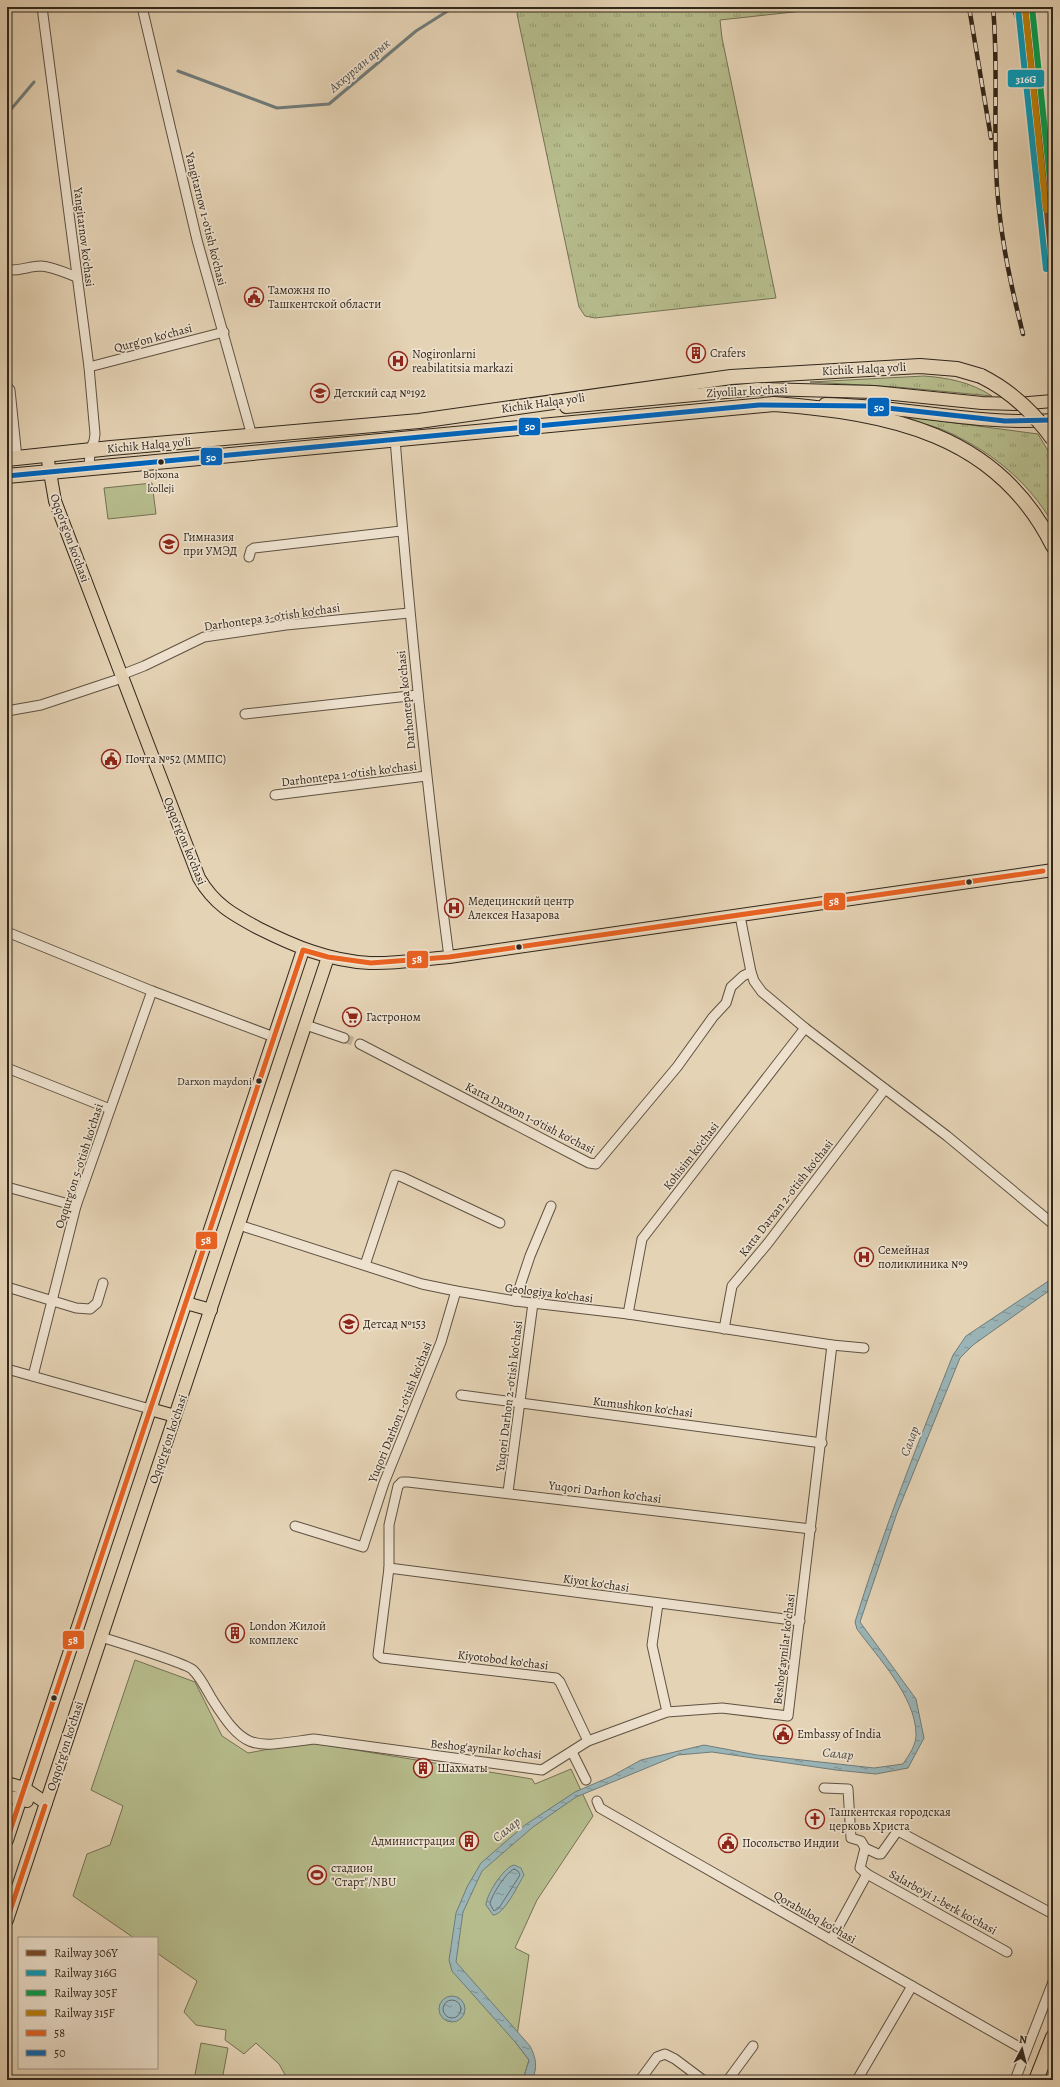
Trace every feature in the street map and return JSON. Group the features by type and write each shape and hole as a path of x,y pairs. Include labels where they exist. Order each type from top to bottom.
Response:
{"highway":[{"name":"Kichik Halqa yo'li","path":"12,459 90,450 441,418 693,382 768,374 920,366 957,369 981,376 1000,387 1020,402 1053,439"},
{"name":"Kichik Halqa yo'li","path":"7,476 774,404 826,408 880,418 912,426 940,437 981,460 1011,485 1039,520 1053,546"},
{"path":"393,423 395,439"},
{"path":"1036,2080 1053,2037"}],"main road":[{"name":"Ziyolilar ko'chasi","path":"441,418 758,388 874,392 982,403 1016,404 1053,401"},
{"name":"Ziyolilar ko'chasi","path":"774,404 869,406 1005,421 1053,420"},
{"name":"Oqqo'rg'on ko'chasi","path":"7,1840 303,950 227,910 216,902 207,892 194,868 55,500 47,455"},
{"path":"303,950 328,957 357,962 378,963 449,957 1053,870"},
{"name":"Oqqo'rg'on ko'chasi","path":"7,1920 328,957"},
{"path":"186,1302 211,1310"},
{"path":"150,1409 175,1416"},
{"path":"7,1783 24,1788 46,1803"},
{"path":"7,1796 20,1800 46,1803"}],"street":[{"name":"Yangitarnov ko'chasi","path":"42,7 89,367 95,434 90,450 89,469"},
{"name":"Yangitarnov 1-o'tish ko'chasi","path":"142,7 197,240 252,436"},
{"path":"7,270 45,267 77,277"},
{"name":"Qurg'on ko'chasi","path":"89,367 224,332"},
{"path":"7,388 10,390 12,459"},
{"name":"Darhontepa ko'chasi","path":"395,439 401,531 409,613 426,776 449,957"},
{"path":"249,557 251,550 254,548 401,531"},
{"name":"Darhontepa 3-o'tish ko'chasi","path":"7,711 41,705 121,677 204,637 286,625 409,613"},
{"path":"245,714 418,695"},
{"name":"Darhontepa 1-o'tish ko'chasi","path":"275,795 426,776"},
{"path":"740,916 751,972 754,981 762,992 805,1028 947,1136 1053,1224"},
{"path":"7,932 152,991 274,1036"},
{"name":"Katta Darxon 1-o'tish ko'chasi","path":"360,1044 589,1162 596,1164 677,1067 713,1017 726,1003 730,987 743,976 751,972"},
{"name":"Oqqurg'on 5-o'tish ko'chasi","path":"33,1376 76,1206 152,991"},
{"path":"306,1025 344,1038"},
{"name":"Kohisim ko'chasi","path":"628,1314 642,1239 805,1028"},
{"path":"7,1068 110,1109"},
{"name":"Katta Darxan 2-o'tish ko'chasi","path":"724,1328 732,1286 768,1243 885,1089"},
{"path":"365,1265 395,1175 500,1223"},
{"path":"7,1187 76,1206"},
{"path":"516,1301 530,1256 551,1206"},
{"name":"Geologiya ko'chasi","path":"239,1225 422,1284 456,1291 516,1301 628,1314 864,1348"},
{"path":"7,1287 76,1308 90,1309 97,1303 103,1283"},
{"name":"Yuqori Darhon 1-o'tish ko'chasi","path":"295,1526 363,1547 384,1482 441,1342 456,1291"},
{"name":"Yuqori Darhon 2-o'tish ko'chasi","path":"508,1492 533,1303"},
{"name":"Beshog'aynilar ko'chasi","path":"102,1637 193,1669 231,1727 243,1738 255,1743 277,1744 314,1739 540,1770 588,1741 667,1712 722,1708 788,1716 822,1443 832,1344"},
{"path":"7,1369 150,1409"},
{"name":"Kumushkon ko'chasi","path":"461,1395 822,1443"},
{"name":"Yuqori Darhon ko'chasi","path":"389,1568 389,1525 398,1486 402,1482 508,1492 811,1528"},
{"name":"Kiyot ko'chasi","path":"389,1568 658,1604 800,1621"},
{"name":"Kiyotobod ko'chasi","path":"389,1568 378,1655 382,1658 556,1678 560,1682 588,1741"},
{"path":"658,1604 652,1645 667,1712"},
{"path":"572,1752 586,1780"},
{"path":"824,1788 848,1789 850,1838 861,1841 865,1848 860,1868 867,1874 831,1940"},
{"name":"Qorabuloq ko'chasi","path":"597,1801 600,1808 1026,2051"},
{"name":"Salarbo'yi 1-berk ko'chasi","path":"865,1848 878,1854 882,1854 896,1833 900,1832 1053,1914"},
{"name":"Salarbo'yi 1-berk ko'chasi","path":"867,1874 1007,1952"},
{"path":"1015,2080 1053,1982"},
{"path":"857,2080 912,1986"},
{"path":"728,2080 753,2046"},
{"path":"640,2080 657,2057 665,2054 675,2059 703,2080"}],"green space":[{"path":"519,7 839,7 720,20 722,38 776,298 595,318 585,316 579,307 517,14"},
{"path":"924,376 942,378 967,384 992,396 897,387 810,382"},
{"path":"909,418 1038,434 1053,459 1053,524 1031,493 1019,479 1005,467 975,446 958,437 941,429 913,420"},
{"path":"152,483 156,514 108,519 104,488"},
{"name":"стадион \"Старт\"/NBU","path":"135,1660 195,1682 222,1736 248,1753 307,1742 532,1779 535,1784 571,1769 593,1816 537,1900 515,1948 529,1955 516,2043 529,2060 523,2080 288,2080 279,2064 256,2043 244,2054 225,2040 226,2030 196,2025 184,2012 197,1981 158,1954 158,1937 133,1937 73,1896 87,1854 110,1845 123,1806 91,1790"},
{"path":"201,2043 228,2048 222,2080 194,2080"}],"water":[{"name":"Салар","path":"1053,1278 1053,1288 973,1345 960,1358 897,1513 860,1622 916,1699 924,1738 908,1768 876,1774 836,1770 712,1752 678,1755 576,1797 533,1827 482,1871 463,1912 456,1962 530,2046 534,2055 536,2067 532,2080 523,2080 529,2060 516,2043 452,1971 449,1960 456,1913 467,1887 481,1863 525,1825 575,1792 612,1776 641,1760 704,1745 757,1755 874,1768 903,1764 912,1749 916,1737 914,1719 902,1691 885,1665 857,1629 855,1622 889,1521 953,1355 966,1336"},
{"path":"514,1865 521,1868 524,1875 506,1905 497,1914 493,1915 486,1905 489,1895 496,1882 505,1871"},
{"path":"452,1996 461,2000 465,2009 461,2018 452,2022 443,2018 439,2009 443,2000"}],"waterway":[{"name":"Аккурган арык","path":"178,71 277,108 329,104 416,31 454,7"},
{"name":"Аккурган арык","path":"7,114 34,82"}],"tunnel":[{"path":"344,1038 360,1044"}],"railway":[{"path":"969,7 991,138"},
{"path":"993,7 995,47 996,168 999,211 1005,252 1023,334"},
{"path":"1013,7 1029,49"}],"rail line":[{"name":"306Y","path":"1025,7 1053,268"},
{"name":"305F","path":"1032,7 1053,209"},
{"name":"316G","path":"1018,8 1046,269"},
{"name":"315F","path":"1025,8 1046,210"}],"transit line":[{"name":"50","path":"7,476 759,405 869,406 1005,421 1053,420"},
{"name":"58","path":"7,1840 303,950 328,957 371,963 449,957 1043,871"},
{"name":"58","path":"7,1920 45,1806"}],"place":[{"name":"Таможня по Ташкентской области","path":"254,297"},
{"name":"Crafers","path":"696,353"},
{"name":"Nogironlarni reabilatitsia markazi","path":"398,361"},
{"name":"Детский сад №192","path":"320,393"},
{"name":"Bojxona kolleji","path":"161,462"},
{"name":"Гимназия при УМЭД","path":"169,544"},
{"name":"Почта №52 (ММПС)","path":"111,759"},
{"name":"Медецинский центр Алексея Назарова","path":"454,908"},
{"name":"Гастроном","path":"352,1017"},
{"name":"Darxon maydoni","path":"259,1081"},
{"name":"Семейная поликлиника №9","path":"864,1257"},
{"name":"Детсад №153","path":"349,1324"},
{"name":"London Жилой комплекс","path":"235,1633"},
{"name":"Embassy of India","path":"783,1734"},
{"name":"Шахматы","path":"423,1768"},
{"name":"Ташкентская городская церковь Христа","path":"815,1819"},
{"name":"Администрация","path":"469,1841"},
{"name":"Посольство Индии","path":"728,1843"},
{"name":"стадион \"Старт\"/NBU","path":"317,1875"}]}
